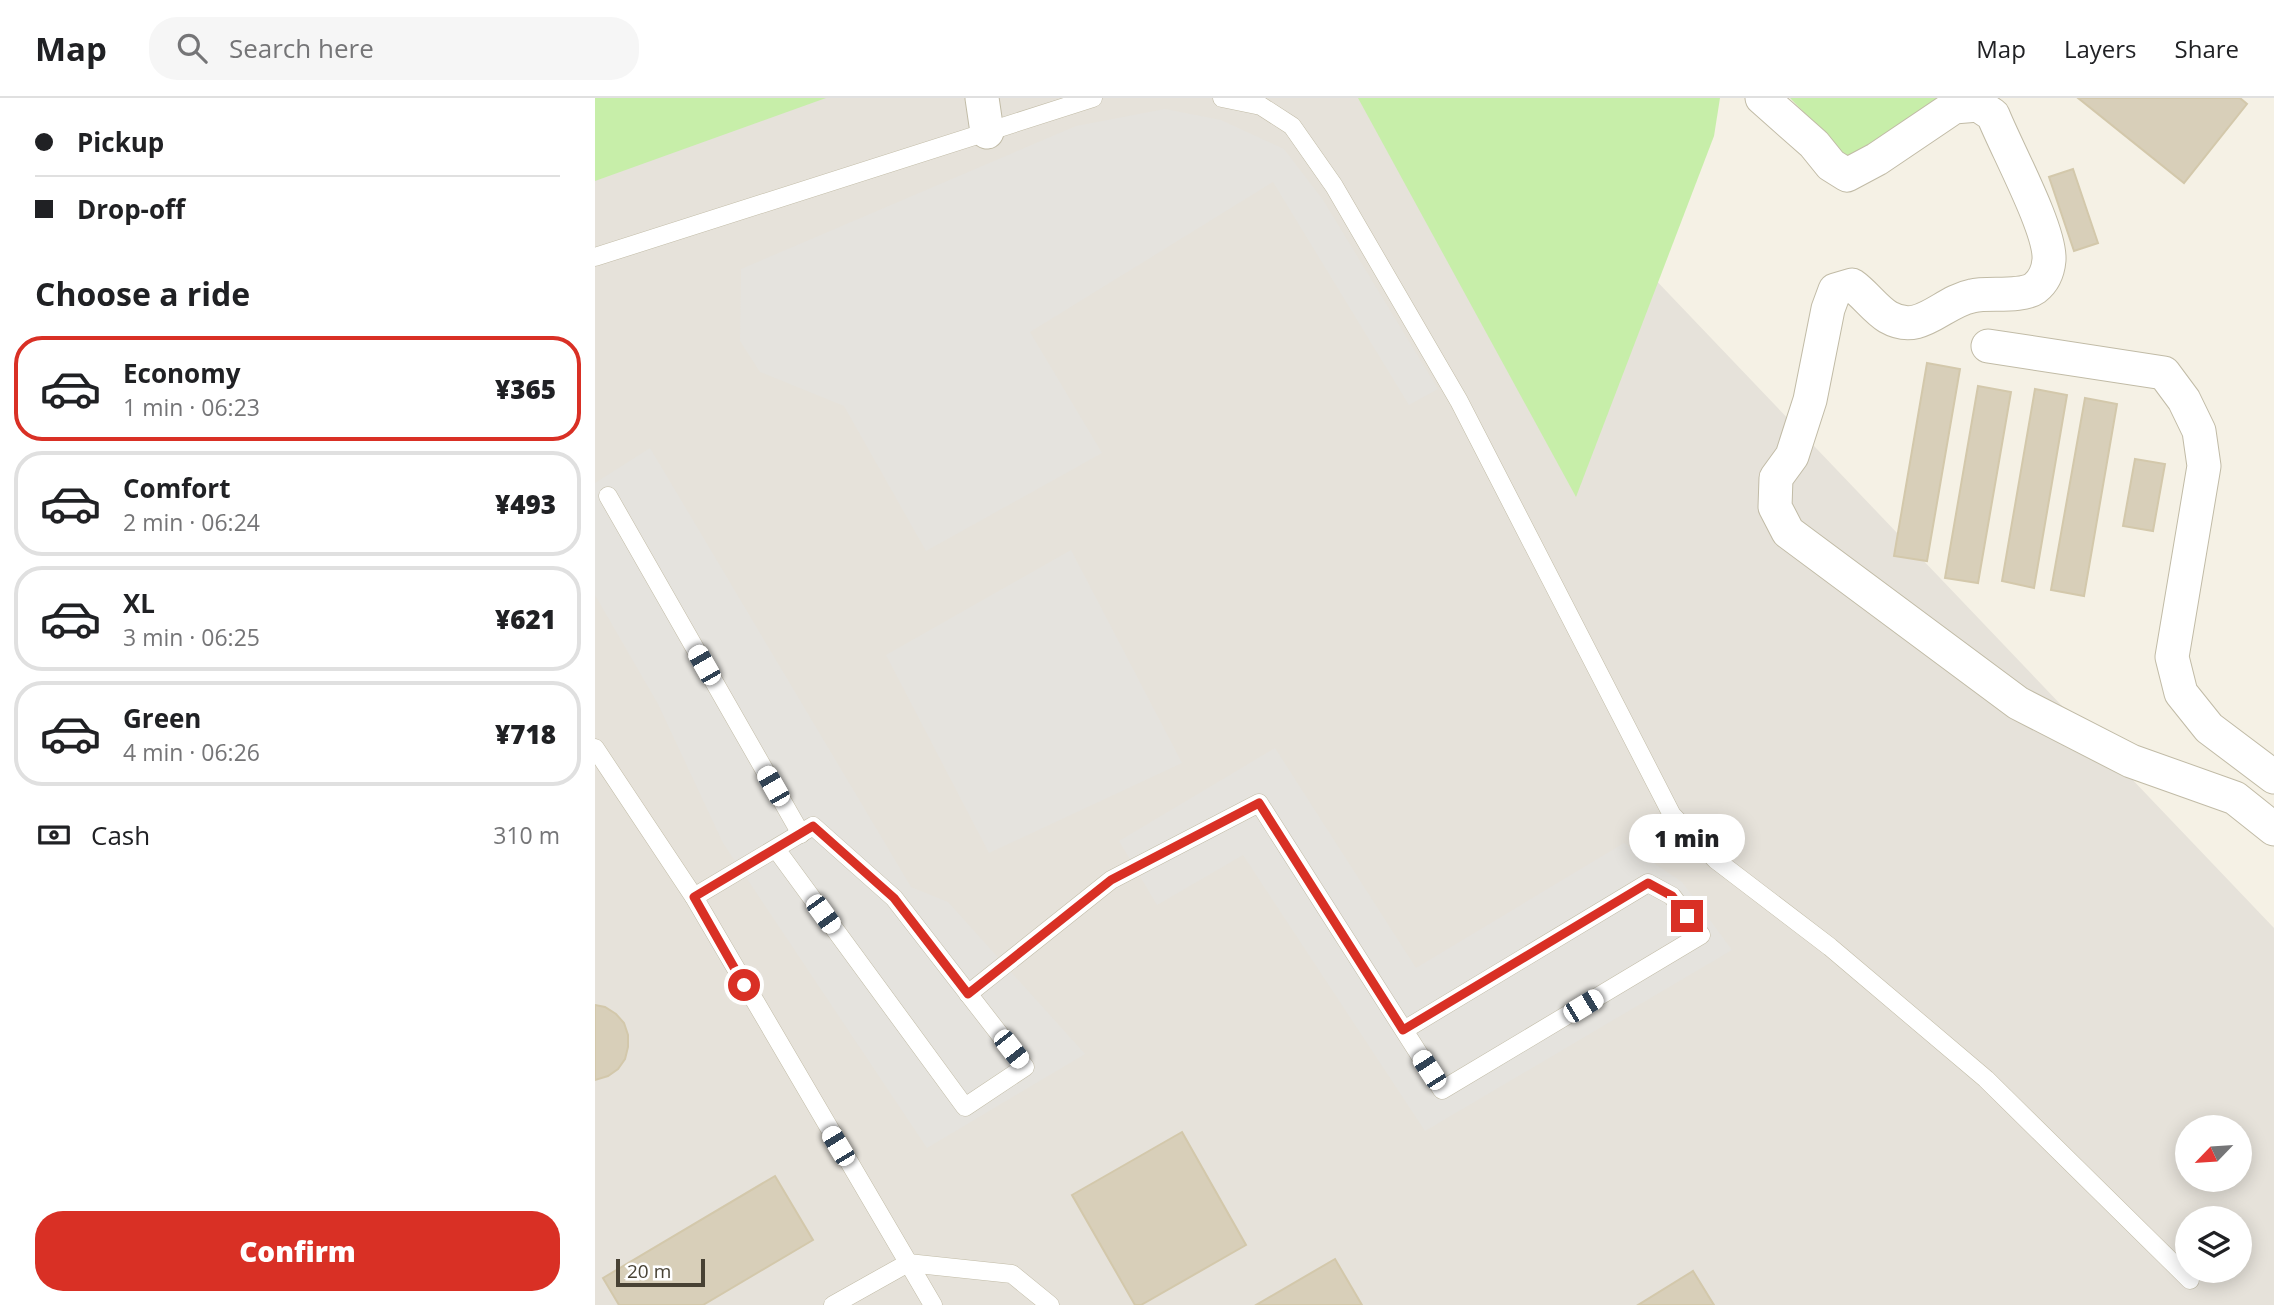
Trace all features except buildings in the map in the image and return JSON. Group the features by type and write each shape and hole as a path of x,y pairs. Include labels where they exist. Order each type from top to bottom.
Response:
{"street":[{"path":"982,98 987,132"},
{"path":"1762,98 1814,144 1831,164 1847,175 1877,159 1954,107 1978,105 1993,115 2041,222 2049,258 2045,277 2033,289 1999,295 1971,296 1945,307 1919,323 1904,324 1887,316 1852,285 1835,290 1809,400 1792,456 1776,478 1775,508 1788,532 2018,703 2131,761 2235,798 2274,829"},
{"path":"1988,346 2164,373 2184,400 2199,430 2204,466 2172,657 2181,693 2209,728 2274,777"}],"lane":[{"path":"595,257 1093,98"},
{"path":"1222,98 1261,106 1292,126 1334,186 1459,401 1672,816 1716,860 1829,947 1986,1079 2175,1265"},
{"path":"608,496 800,834"},
{"path":"595,748 694,897 933,1305"},
{"path":"968,994 1111,880 1259,803 1403,1030 1442,1090 1701,935 1672,896 1648,883 1403,1030"},
{"path":"694,897 813,826 894,898 1025,1067 965,1107 776,849"},
{"path":"833,1305 908,1263 1012,1274 1050,1305"}],"shaded area":[{"path":"595,98 1482,98 2274,928 2274,1305 595,1305"},
{"path":"1165,109 1221,120 1284,149 1323,200 1438,389 1409,405 1273,182 1030,332 1102,453 926,551 844,406 760,372 740,341 741,269 1076,126"},
{"path":"650,448 911,887 948,902 1085,1054 927,1148 723,843 658,704 595,595 595,483"},
{"path":"1071,550 1182,763 989,853 886,655"},
{"path":"1275,748 1416,968 1624,843 1682,882 1732,950 1425,1131 1243,855 1157,905 1119,841"}],"green space":[{"path":"595,98 826,98 595,181"},
{"path":"1358,98 1720,98 1714,136 1576,497"},
{"path":"1790,98 1944,98 1849,159"}],"route":[{"path":"744,985 694,897 813,826 894,898 968,994 1111,880 1259,803 1403,1030 1648,883 1672,896 1687,916"}]}
